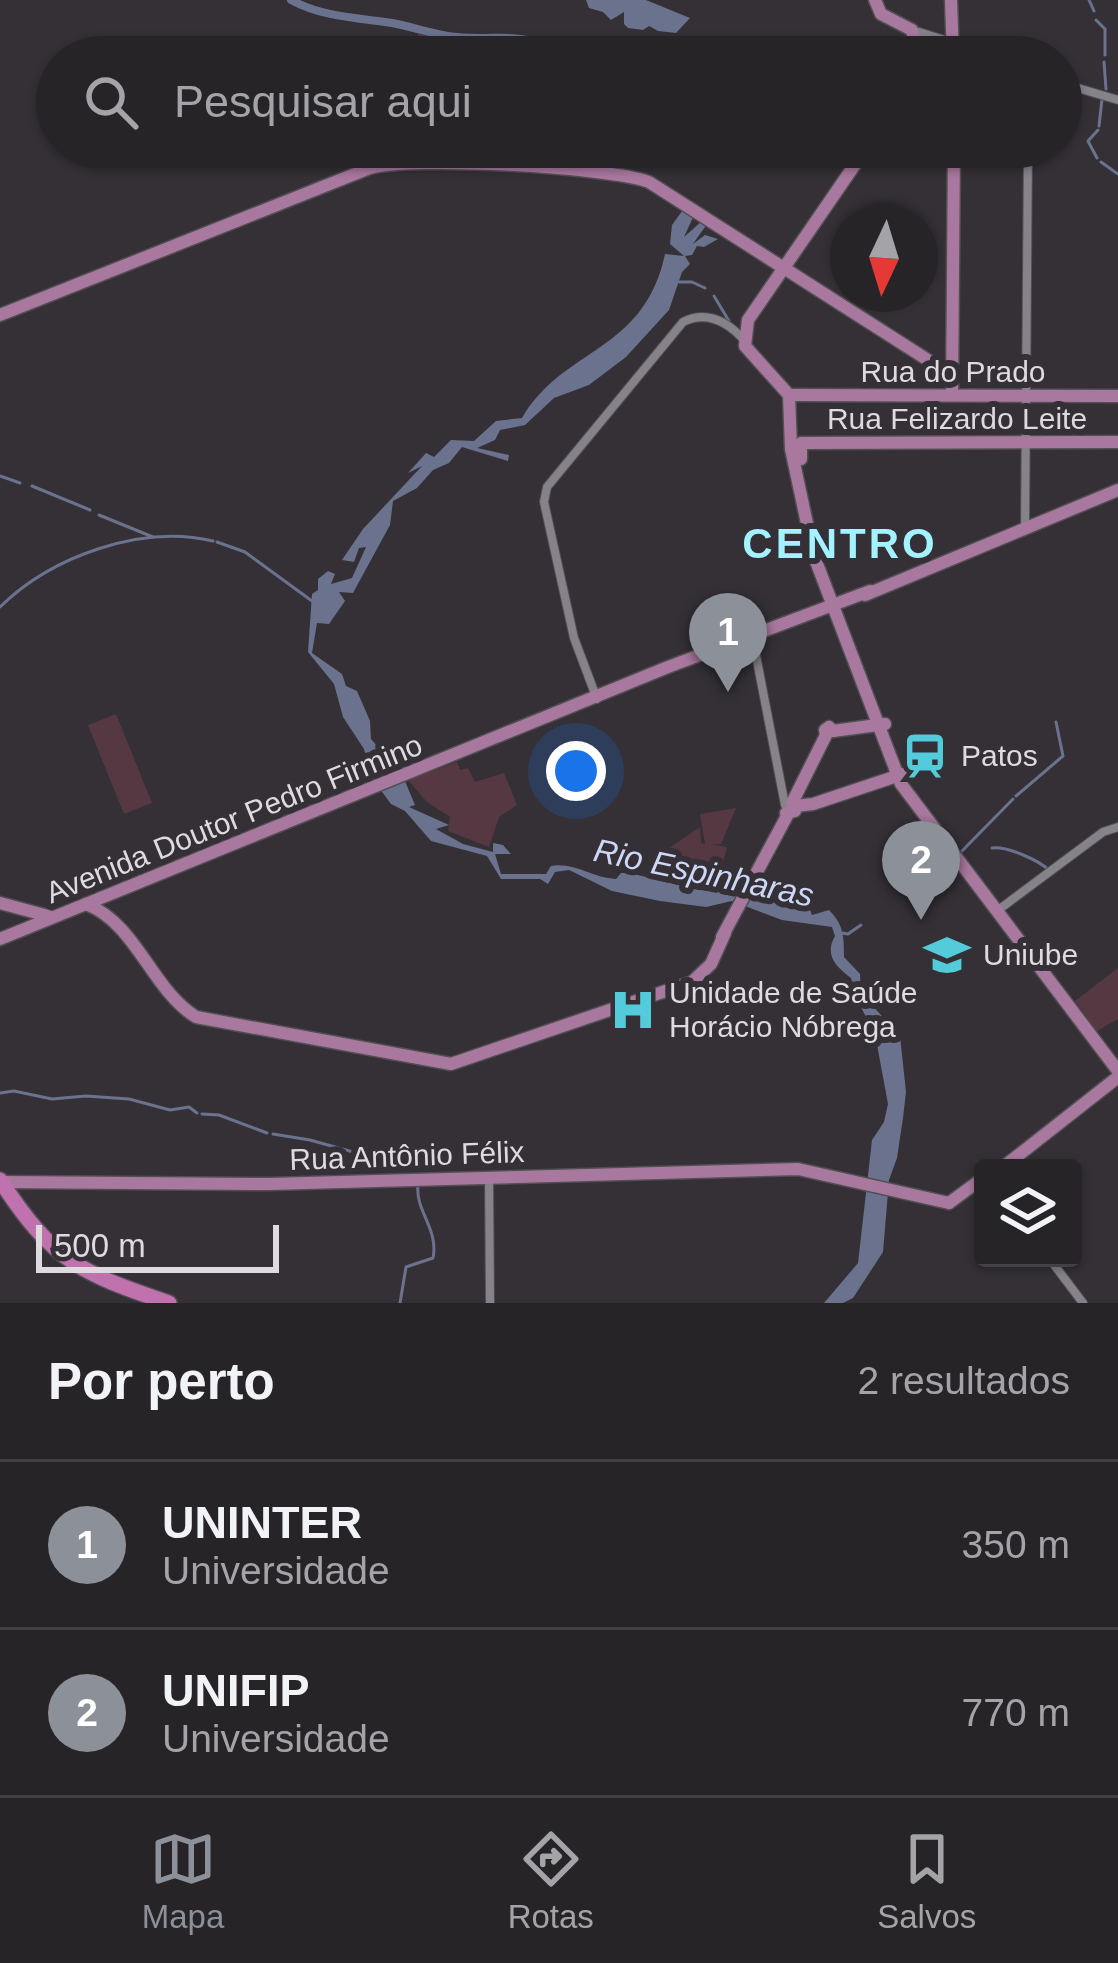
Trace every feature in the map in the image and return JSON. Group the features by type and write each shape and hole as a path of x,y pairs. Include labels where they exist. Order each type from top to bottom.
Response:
{"highway":[{"path":"1,1181 38,1234 69,1263 169,1303"}],"main road":[{"path":"951,0 952,36"},
{"path":"877,6 915,35"},
{"path":"0,314 370,168"},
{"path":"494,168 628,176 669,193 947,370"},
{"path":"853,168 743,331 748,351 789,395 789,430 813,551 901,778 1118,1070 1011,1159"},
{"path":"952,395 947,370 953,168"},
{"name":"Rua do Prado","path":"789,395 1118,396"},
{"name":"Rua Felizardo Leite","path":"807,506 801,443 1118,442"},
{"name":"Avenida Doutor Pedro Firmino","path":"7,936 20,914 56,916 98,905 484,743 1118,490"},
{"name":"Avenida Doutor Pedro Firmino","path":"595,699 751,642 836,604"},
{"path":"98,905 180,1006 202,1019 445,1064 688,983 706,970 829,734 883,724"},
{"path":"792,808 901,778"},
{"path":"7,936 20,914"},
{"name":"Rua Antônio Félix","path":"1,1181 270,1184 814,1172 957,1204 974,1188"}],"street":[{"path":"915,35 927,36"},
{"path":"1082,89 1118,100"},
{"path":"1025,529 1028,168"},
{"path":"595,699 574,638 544,494 552,478 678,327 704,316 743,331"},
{"path":"751,642 792,808"},
{"path":"998,910 1114,827"},
{"path":"489,1178 490,1303"},
{"path":"1055,1267 1083,1303"}],"shaded area":[{"path":"116,714 152,803 124,814 88,725"},
{"path":"457,762 460,770 468,768 475,782 504,773 517,805 499,817 489,847 448,831 450,817 427,802 408,780"},
{"path":"736,808 721,844 712,844 727,847 722,868 649,862 700,827 705,844 700,814"},
{"path":"1118,968 1118,1019 1097,1031 1075,1001"}],"water":[{"path":"586,0 646,0 690,18 676,33 649,26 628,28 624,12 611,20 589,8"},
{"path":"685,207 695,213 684,237 702,221 707,224 693,244 705,235 718,239 685,256 690,264 682,272 669,310 626,357 589,385 554,398 525,425 500,430 495,440 477,448 509,455 508,461 462,447 449,463 393,501 390,525 353,593 339,592 345,601 329,624 317,623 312,653 357,691 370,721 371,739 402,774 415,805 409,807 449,825 436,829 463,844 493,852 493,843 503,845 511,854 495,854 501,874 546,874 551,866 560,865 616,879 630,873 698,890 739,892 809,907 812,915 829,910 834,916 842,932 844,957 860,974 861,993 900,1036 906,1092 897,1158 889,1180 883,1252 853,1298 843,1303 824,1303 858,1263 872,1140 884,1122 888,1104 875,1034 851,978 831,955 832,927 782,920 732,901 706,907 612,891 569,870 555,872 548,884 540,879 501,879 487,856 431,841 405,811 391,804 371,777 364,749 343,717 334,684 308,652 312,594 318,590 318,579 328,571 335,574 331,584 352,578 366,547 359,548 354,562 342,560 363,529 422,466 408,473 426,453 434,457 451,440 474,441 496,421 522,418 559,376 621,331 655,287 665,254 684,256 670,244 672,225"}],"waterway":[{"path":"291,0 328,13 449,36"},
{"path":"1089,0 1094,11"},
{"path":"1096,20 1105,29 1105,55"},
{"path":"1104,62 1106,89"},
{"path":"1099,126 1102,99"},
{"path":"1097,158 1088,141 1098,130"},
{"path":"1101,162 1118,174"},
{"path":"679,282 705,288"},
{"path":"714,296 729,321"},
{"path":"0,476 20,483"},
{"path":"32,486 90,510"},
{"path":"99,515 153,537"},
{"path":"0,607 45,573 99,548 157,537 213,541"},
{"path":"217,542 245,552 312,601"},
{"path":"1016,796 1063,756 1056,722"},
{"path":"962,851 1013,799"},
{"path":"992,848 1022,855 1049,870"},
{"path":"842,933 861,925"},
{"path":"0,1093 129,1099 170,1110 189,1107 197,1113"},
{"path":"202,1114 219,1115 267,1133"},
{"path":"273,1134 371,1157"},
{"path":"400,1303 406,1267 433,1258 433,1238 418,1185"}],"place":[{"name":"UNINTER","path":"728,692"},
{"name":"Patos","path":"925,756"},
{"name":"UNIFIP","path":"921,920"},
{"name":"Uniube","path":"947,955"},
{"name":"Unidade de Saúde Horácio Nóbrega","path":"633,1010"}],"district":[{"name":"CENTRO","path":"840,543"}],"water label":[{"name":"Rio Espinharas","path":"704,872"}]}
